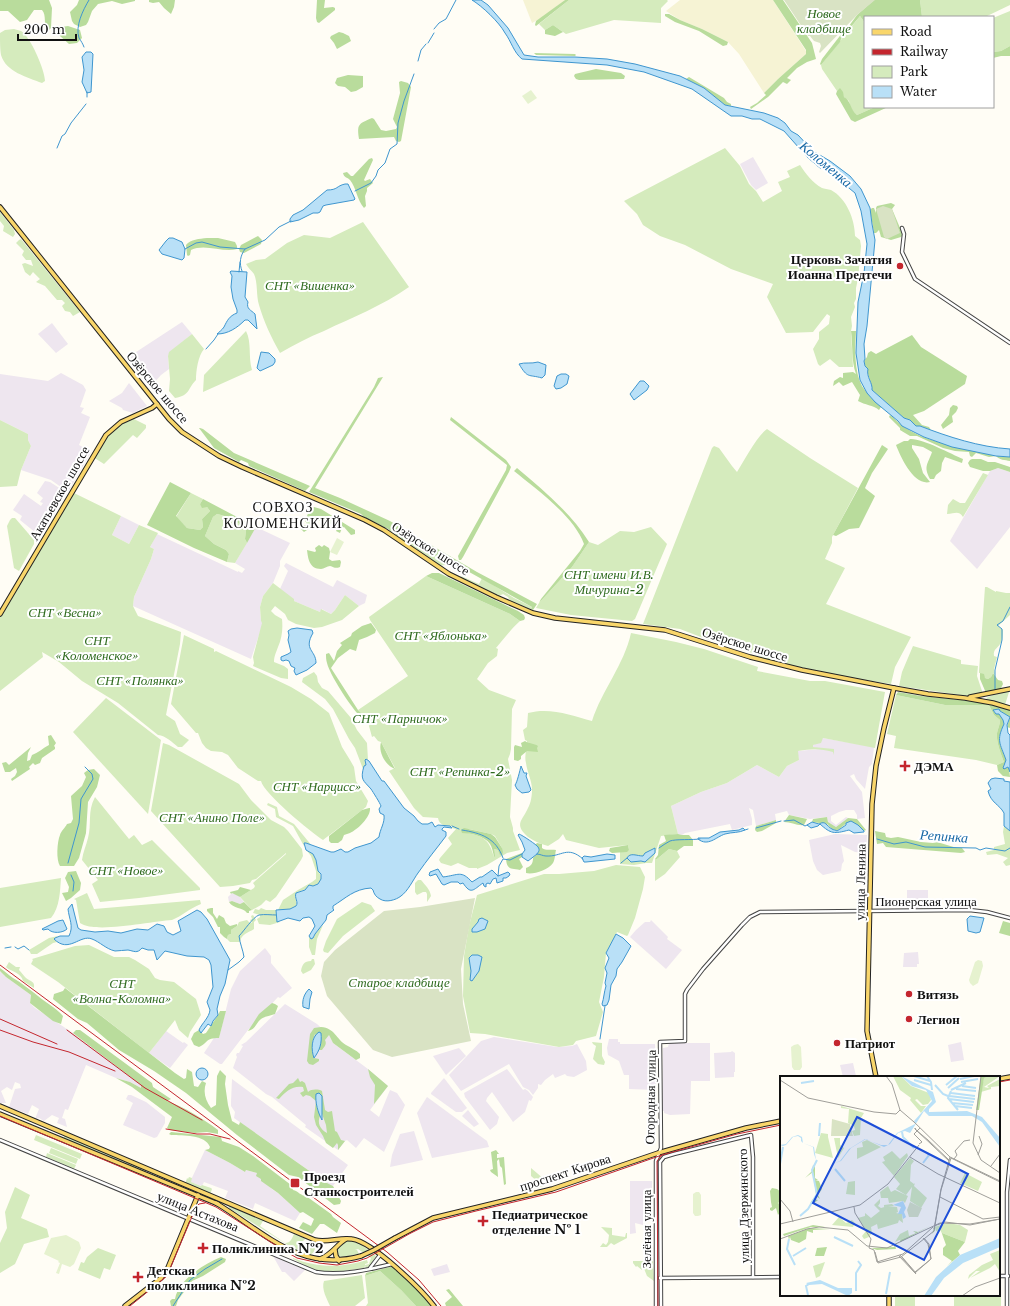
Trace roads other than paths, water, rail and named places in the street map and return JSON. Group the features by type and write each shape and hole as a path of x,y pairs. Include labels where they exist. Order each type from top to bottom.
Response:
{"main road":[{"name":"Озёрское шоссе","path":"0,207 169,419 182,432 219,456 237,465 365,520 384,530 449,574 533,613 555,618 665,630 770,663 894,688 965,698"},
{"name":"Акатьевское шоссе","path":"0,614 106,435 121,422 152,408 157,404"},
{"name":"улица Ленина","path":"876,1076 867,1031 873,791 881,740 894,688"},
{"path":"965,698 1010,689"},
{"path":"965,698 1010,708"},
{"path":"1000,1079 1010,1077"},
{"name":"улица Астахова","path":"0,1106 20,1116 149,1170 198,1194 218,1204 285,1247 302,1256 319,1260 339,1261 361,1256"},
{"path":"2,1114 6,1109"},
{"name":"улица Астахова","path":"2,1114 147,1175 228,1204 315,1240 324,1241 348,1238"},
{"path":"18,1121 20,1116"},
{"name":"проспект Кирова","path":"361,1256 433,1218 552,1189 658,1153 746,1128 780,1121"},
{"path":"36,1128 38,1123"},
{"path":"61,1139 63,1134"},
{"path":"147,1175 149,1170"},
{"path":"125,1306 161,1278 167,1270 198,1194"},
{"path":"319,1260 328,1256 348,1238 360,1241 392,1264 416,1284 434,1306"},
{"path":"335,1250 339,1261"},
{"path":"889,1296 890,1306"}],"street":[{"path":"902,228 904,234 902,252 915,278 1010,343"},
{"name":"Пионерская улица","path":"660,1042 685,1041 685,994 687,990 730,938 750,917 760,912 972,910 1010,918"},
{"name":"Огородная улица","path":"658,1153 661,1148 660,1042"},
{"name":"улица Дзержинского","path":"713,1145 751,1136 753,1157 754,1277"},
{"path":"713,1137 713,1145"},
{"name":"улица Астахова","path":"0,1140 316,1272 333,1274 370,1269 392,1264"},
{"name":"Зелёная улица","path":"661,1306 660,1162 666,1156 713,1145"},
{"name":"Зелёная улица","path":"656,1306 656,1161 658,1153"},
{"path":"1007,1306 1007,1192 1010,1160"},
{"path":"370,1269 380,1255"},
{"path":"1000,1276 1008,1276"},
{"path":"656,1278 780,1277"}],"water":[{"name":"Коломенка","path":"472,0 481,0 488,5 508,28 524,55 538,57 607,59 635,64 680,76 704,88 725,105 764,113 778,118 785,123 791,131 798,135 813,151 830,161 850,176 861,189 870,208 875,240 864,344 864,361 865,366 868,369 872,390 904,418 910,420 916,426 976,444 1010,449 1010,457 996,456 952,447 924,437 902,426 867,393 860,380 856,353 858,302 864,273 867,244 861,211 855,193 828,171 820,168 807,157 784,131 760,119 731,116 692,89 644,72 607,65 522,59 517,54 495,19"},
{"path":"86,52 91,52 93,54 91,92 87,93 82,82 84,70 82,57"},
{"path":"348,184 355,199 354,200 323,206 318,213 313,213 299,220 290,222 293,215 303,210 327,190"},
{"path":"169,238 182,242 185,249 184,258 182,260 162,254 159,250"},
{"path":"231,271 247,272 245,297 248,302 248,308 255,314 257,329 248,320 245,320 232,330 217,334 230,317 237,313 231,287"},
{"path":"261,352 269,353 275,359 275,362 273,365 260,371 257,368"},
{"path":"538,362 546,365 545,375 542,378 527,374 519,364 533,363"},
{"path":"566,374 569,376 567,384 556,389 554,386 557,376"},
{"path":"640,381 644,381 649,386 647,390 634,400 630,394"},
{"path":"297,628 312,630 313,633 309,643 316,663 307,670 296,675 294,671 295,668 291,666 289,661 281,660 281,657 291,652 288,640 288,631"},
{"path":"999,709 1010,717 1007,725 1008,733 1010,735 1010,772 1008,767 1003,768 1006,760 1000,742 1000,734 1004,724 999,714 996,714 993,710"},
{"path":"366,759 404,808 418,821 422,824 432,822 435,827 438,825 450,826 452,828 444,827 442,829 446,832 446,836 421,868 404,894 394,900 385,901 377,897 371,888 355,892 333,906 334,910 327,915 326,920 311,939 309,936 315,926 312,919 309,917 303,918 300,921 288,918 277,922 276,910 290,909 296,906 296,893 305,890 309,885 313,886 318,884 321,879 321,874 318,871 316,860 313,854 306,850 304,843 331,852 341,849 348,852 371,843 379,837 384,821 384,815 380,813 379,809 381,806 362,777 364,766 366,765"},
{"path":"521,766 524,773 527,773 526,776 531,790 529,792 522,793 515,785"},
{"path":"991,779 1004,779 1004,781 1010,782 1010,831 1004,826 1004,813 989,795 988,791 991,789 988,783"},
{"path":"851,821 858,825 864,832 854,833 849,830 833,832 827,830 820,824 811,828 807,825 812,822 819,824 823,823 837,831 846,825 846,823"},
{"path":"743,828 745,830 725,834 709,842 698,839 709,838 720,832 739,830"},
{"path":"519,834 535,844 539,849 537,854 528,861 522,857 525,850 518,835"},
{"path":"655,848 655,853 645,862 631,862 627,858 630,855 643,856 645,853"},
{"path":"607,854 615,855 615,859 584,862 582,858 584,856 591,857"},
{"path":"438,869 443,877 459,874 465,876 472,882 492,870 498,876 508,872 510,874 506,878 503,878 503,881 497,883 496,878 493,879 490,884 486,884 486,887 483,883 470,890 463,883 460,884 458,882 451,882 444,885 436,874 429,875 430,872"},
{"path":"72,904 78,928 81,930 95,932 108,931 121,933 137,929 148,930 157,924 164,926 167,932 173,935 181,931 178,921 197,910 201,912 207,919 230,960 225,984 217,1009 218,1015 211,1026 208,1024 201,1033 199,1030 210,1010 207,1002 213,987 211,965 209,960 204,957 187,956 165,951 157,960 154,950 142,948 137,952 128,950 115,951 95,940 88,938 65,945 59,943 54,939 55,938 60,936 69,936 71,926 68,909"},
{"path":"970,916 984,918 980,932 976,933 968,931 967,919"},
{"path":"482,918 488,921 485,929 472,932 472,929 479,919"},
{"path":"63,920 67,929 63,931 55,932 48,929 42,929 58,921"},
{"path":"616,934 623,938 631,946 617,969 616,976 611,985 607,1005 603,1006 602,1004 607,973 605,968 609,958 606,953"},
{"path":"472,955 482,957 479,971 472,981 470,980 471,971 469,958"},
{"path":"309,989 312,992 309,1009 303,1007 303,1000"},
{"path":"319,1032 321,1033 321,1043 314,1058 312,1044 314,1037"},
{"path":"200,1068 204,1068 208,1074 204,1080 200,1080 196,1076 196,1072"},
{"path":"319,1093 322,1096 322,1120 318,1111 316,1100 316,1094"}],"waterway":[{"path":"84,47 79,38 78,28 82,13 89,0"},
{"path":"434,29 439,23 446,19 456,0"},
{"path":"428,43 434,33"},
{"path":"418,61 421,50 426,44"},
{"path":"355,191 371,183 378,170 385,163 390,149 397,144 398,123 414,74"},
{"path":"87,92 87,97"},
{"path":"57,148 62,136 86,104"},
{"path":"185,249 196,243 202,242 220,247 245,249 265,240 279,227 291,221"},
{"path":"242,271 240,260 245,249"},
{"path":"239,272 240,262"},
{"path":"206,349 218,334"},
{"name":"Репинка","path":"995,689 995,670 1002,640 1002,629 997,625 1003,621 1010,607"},
{"path":"68,863 79,823 81,799 93,779 92,774 85,767"},
{"name":"Репинка","path":"784,821 794,820 805,826 807,825"},
{"name":"Репинка","path":"756,828 781,821"},
{"path":"452,826 459,829"},
{"path":"462,830 481,835 492,841 500,851 503,858"},
{"name":"Репинка","path":"659,848 672,840 700,839"},
{"name":"Репинка","path":"877,839 894,844 906,842 925,847 976,848 980,850 986,848 1005,851 1010,848"},
{"name":"Репинка","path":"537,854 552,856 568,852 573,853 583,859"},
{"name":"Репинка","path":"498,876 499,866 503,859 510,860 522,854"},
{"name":"Репинка","path":"621,863 627,858"},
{"path":"71,875 74,882 73,891"},
{"path":"228,970 244,957 239,936 251,921 259,915 276,915"},
{"path":"15,947 18,949 24,946 29,950"},
{"path":"5,948 11,947"},
{"path":"600,1039 605,1006"},
{"path":"173,1306 190,1280 222,1259"}],"tram line":[{"path":"1000,1082 1010,1080"},
{"path":"0,1116 216,1207 297,1258 337,1265 367,1258 433,1222 556,1192 662,1155 737,1134 780,1125"},
{"path":"658,1306 657,1161 662,1155"},
{"path":"130,1306 167,1276 196,1207 199,1204 205,1203"}],"railway":[{"path":"0,965 387,1252 419,1280 441,1306"},
{"path":"0,1019 57,1044"},
{"path":"0,1030 33,1042 69,1052 115,1071"},
{"path":"67,1030 145,1088 202,1120"},
{"path":"166,1129 197,1134 210,1134 230,1139"}],"place":[{"name":"Церковь Зачатия Иоанна Предтечи","path":"900,266"},
{"name":"ДЭМА","path":"905,766"},
{"name":"Витязь","path":"909,994"},
{"name":"Легион","path":"909,1019"},
{"name":"Патриот","path":"837,1043"},
{"name":"Проезд Станкостроителей","path":"295,1183"},
{"name":"Педиатрическое отделение № 1","path":"483,1221"},
{"name":"Поликлиника №2","path":"203,1248"},
{"name":"Детская поликлиника №2","path":"138,1277"}],"district":[{"name":"СОВХОЗ КОЛОМЕНСКИЙ","path":"283,516"}],"park label":[{"name":"Новое кладбище","path":"824,20"},
{"name":"СНТ «Вишенка»","path":"310,285"},
{"name":"СНТ имени И.В. Мичурина-2","path":"609,582"},
{"name":"СНТ «Весна»","path":"65,612"},
{"name":"СНТ «Яблонька»","path":"441,635"},
{"name":"СНТ «Коломенское»","path":"97,648"},
{"name":"СНТ «Полянка»","path":"140,680"},
{"name":"СНТ «Парничок»","path":"400,718"},
{"name":"СНТ «Репинка-2»","path":"460,771"},
{"name":"СНТ «Нарцисс»","path":"317,786"},
{"name":"СНТ «Анино Поле»","path":"212,817"},
{"name":"СНТ «Новое»","path":"126,870"},
{"name":"Старое кладбище","path":"399,982"},
{"name":"СНТ «Волна-Коломна»","path":"122,990"}]}
